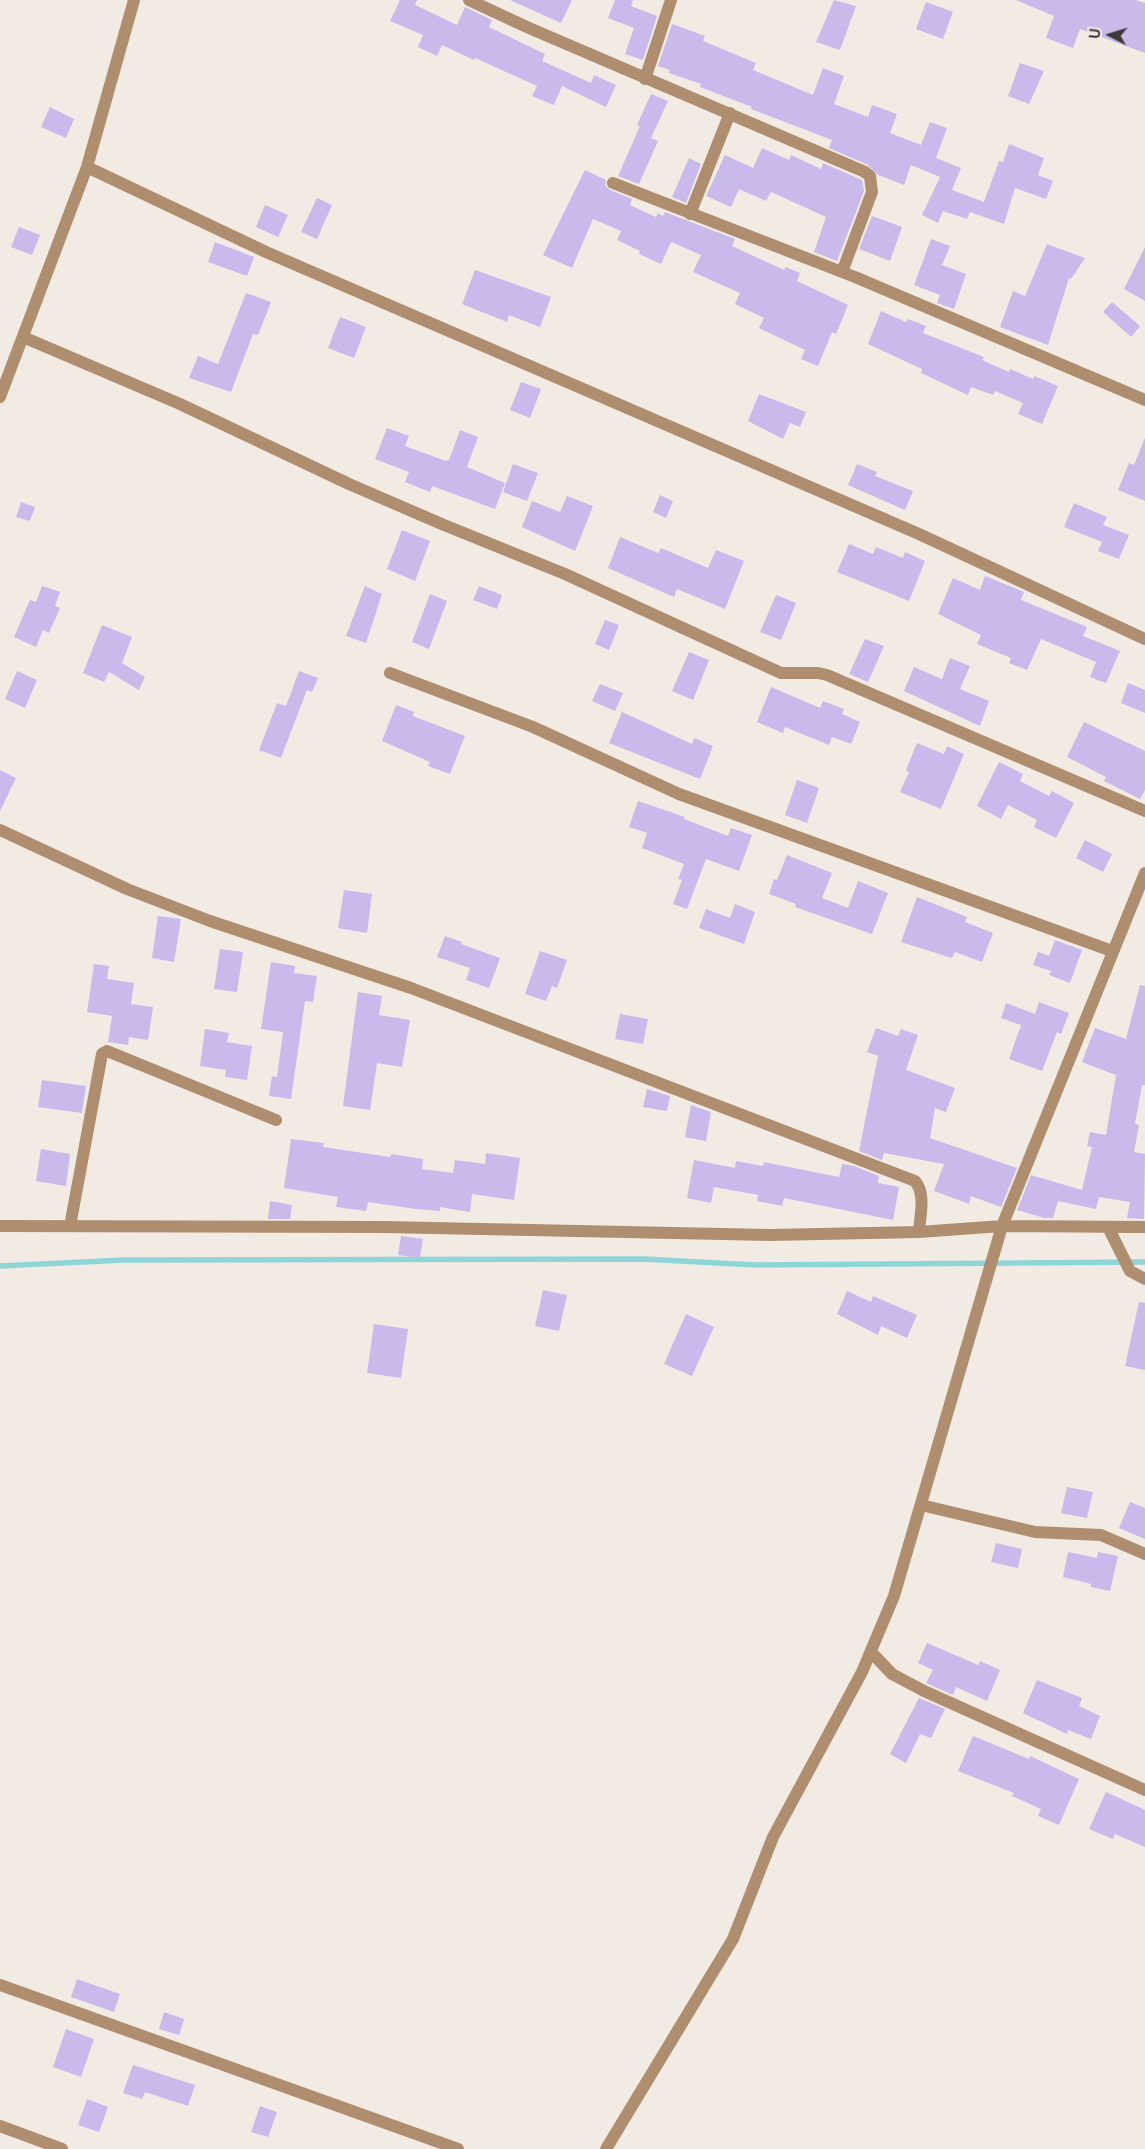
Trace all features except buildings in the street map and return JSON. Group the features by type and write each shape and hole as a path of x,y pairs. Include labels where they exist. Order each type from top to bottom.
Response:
{"street":[{"path":"0,397 87,167 134,0"},
{"path":"469,0 644,79 865,172 870,176 872,192 842,272"},
{"path":"644,79 672,0"},
{"path":"690,214 730,114"},
{"path":"87,167 266,252 902,526 1145,639"},
{"path":"613,183 842,272 1145,400"},
{"path":"23,337 180,404 283,455 418,514 565,574 781,673 818,673 827,675 1145,811"},
{"path":"390,673 533,727 679,794 1112,951"},
{"path":"0,830 127,888 200,917 411,988 915,1181 921,1188 922,1196 919,1232"},
{"path":"606,2149 724,1956 745,1910 773,1837 871,1652 894,1596 1002,1226 1145,873"},
{"path":"70,1226 102,1054 107,1051 276,1120"},
{"path":"0,1226 394,1227 770,1235 919,1232 1002,1226 1145,1227"},
{"path":"1108,1227 1130,1271 1145,1279"},
{"path":"920,1505 1035,1532 1101,1535 1145,1554"},
{"path":"871,1652 892,1674 924,1691 1145,1790"},
{"path":"0,1985 458,2149"},
{"path":"0,2126 62,2149"}],"waterway":[{"path":"0,1266 124,1260 644,1259 755,1265 1145,1262"}]}
